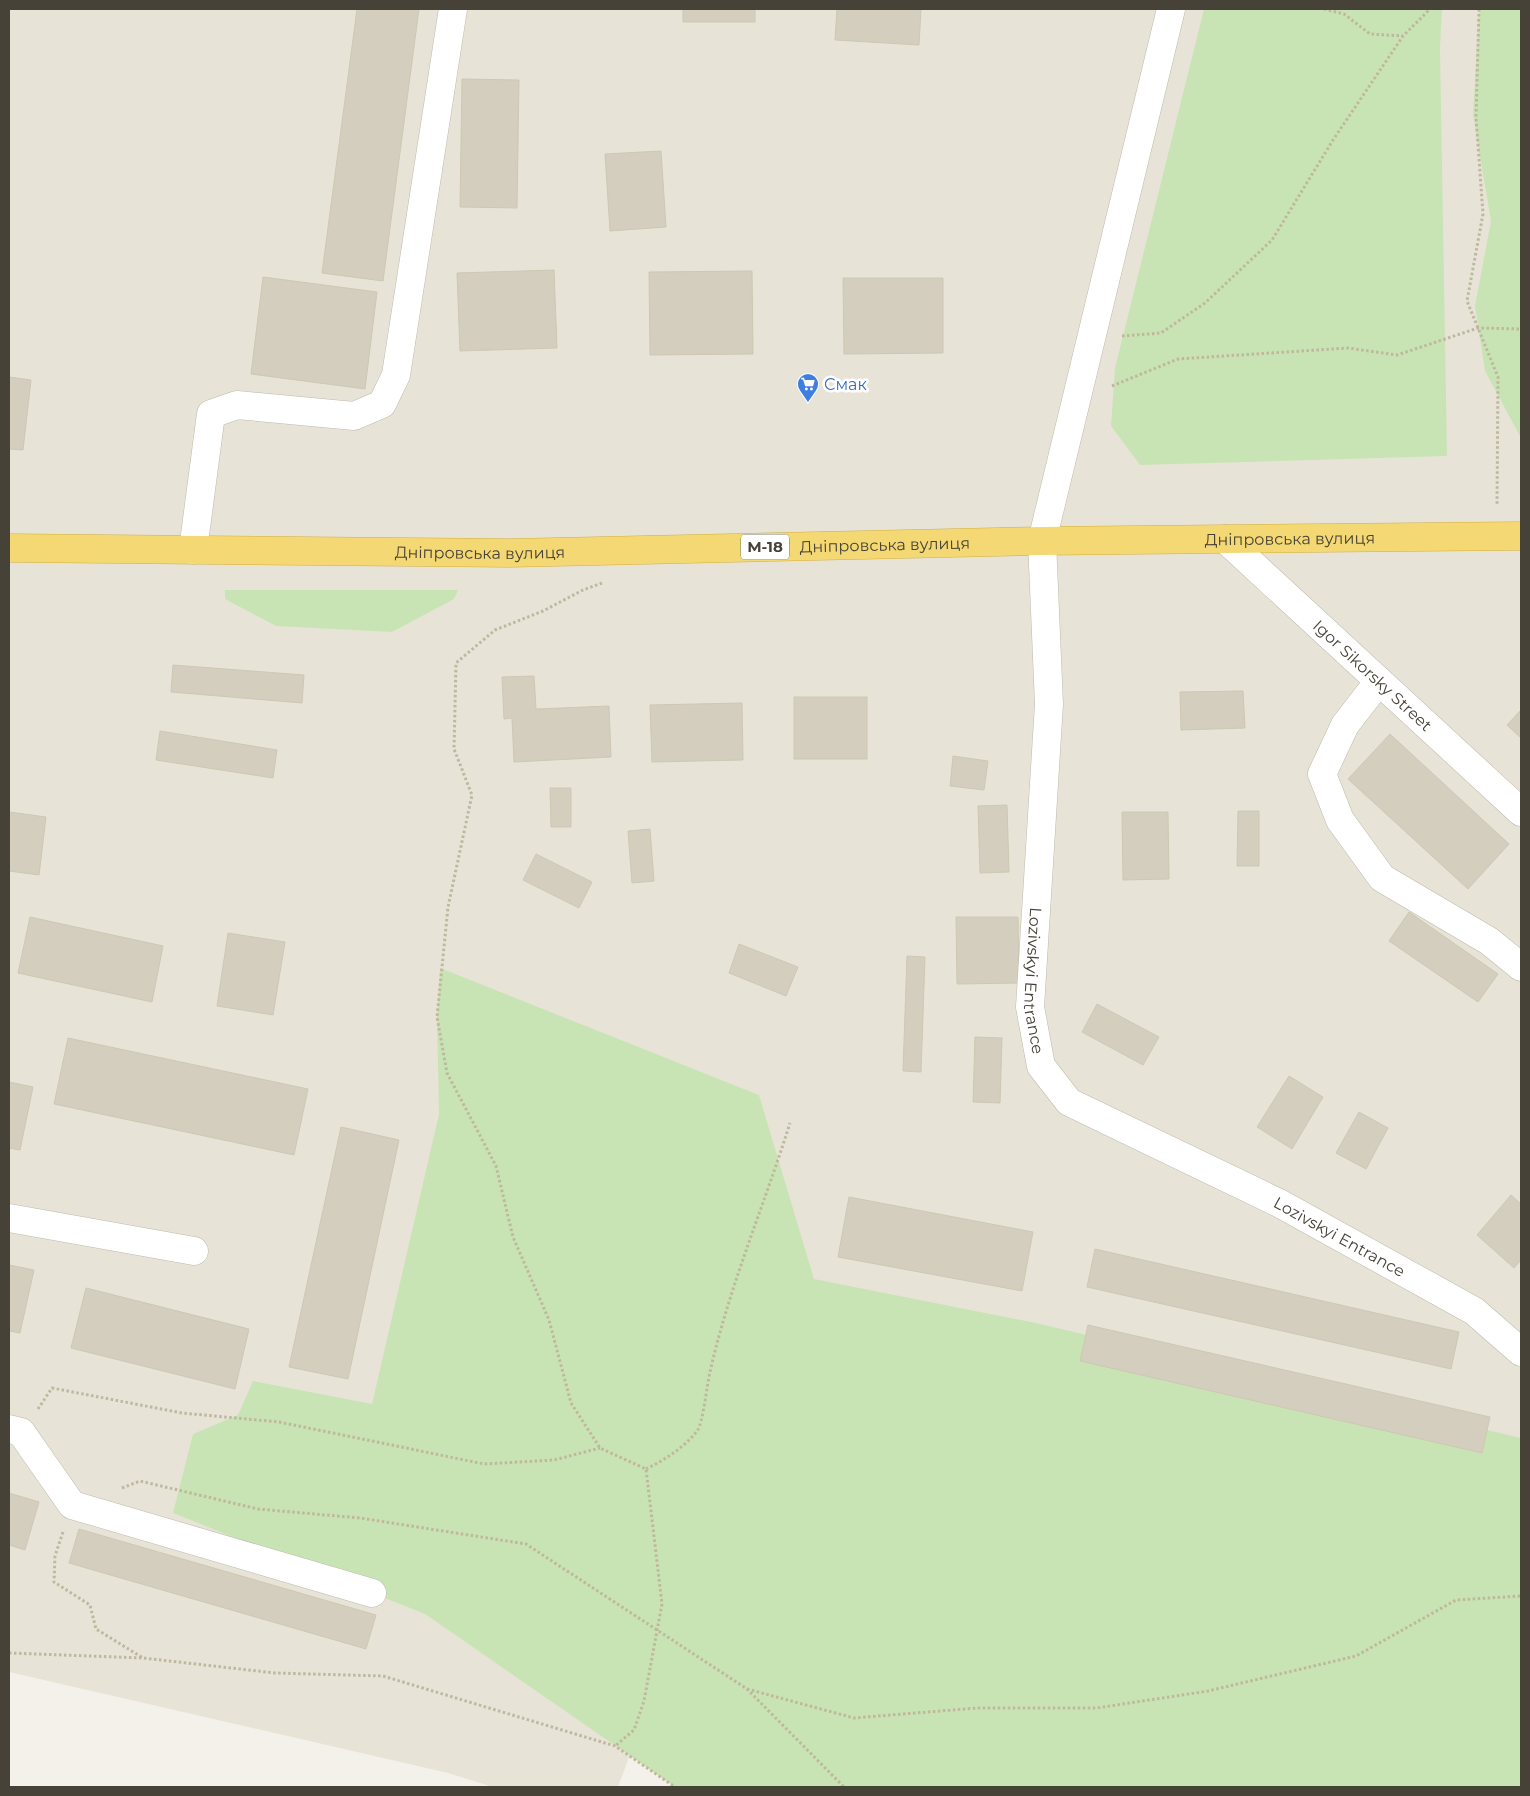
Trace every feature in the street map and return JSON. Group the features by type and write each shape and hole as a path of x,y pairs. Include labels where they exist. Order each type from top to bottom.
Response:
{"highway":[{"name":"Дніпровська вулиця","path":"9,548 510,553 1042,541 1513,537"}],"street":[{"path":"193,550 211,414 237,405 354,416 382,404 396,375 454,9"},
{"name":"Lozivskyi Entrance","path":"1171,9 1042,541 1049,704 1030,1007 1041,1066 1069,1102 1296,1212 1474,1311 1521,1352"},
{"name":"Igor Sikorsky Street","path":"1225,539 1521,812"},
{"path":"1379,681 1345,725 1322,774 1340,820 1382,878 1489,941 1521,967"},
{"path":"9,1218 194,1251"},
{"path":"15,1430 72,1505 372,1593"}],"path":[{"path":"1324,9 1344,14 1370,34 1403,36"},
{"path":"1091,339 1161,333 1204,303 1272,240 1333,140 1403,36 1430,9"},
{"path":"1479,9 1476,117 1483,214 1468,301 1498,377 1513,537"},
{"path":"1076,400 1178,359 1348,348 1397,355 1478,328 1521,329"},
{"path":"608,581 583,590 543,612 495,630 456,663 454,749 472,795 448,907 437,1017 447,1073 496,1166 514,1237 549,1320 571,1403 600,1448 646,1469"},
{"path":"646,1469 667,1458 699,1430 710,1371 741,1262 772,1180 790,1123"},
{"path":"15,1430 52,1388 182,1413 279,1422 484,1464 554,1460 600,1448"},
{"path":"614,1746 634,1730 644,1701 662,1604 646,1469"},
{"path":"114,1490 140,1481 258,1509 360,1518 526,1544 747,1689 844,1787"},
{"path":"72,1505 54,1556 54,1582 90,1605 96,1629 144,1658"},
{"path":"747,1689 854,1718 977,1708 1097,1708 1208,1691 1356,1656 1456,1600 1521,1596"},
{"path":"9,1653 144,1658 275,1673 383,1676 614,1746 675,1787"}],"shaded area":[{"path":"9,9 1521,9 1521,1720 651,1698 618,1787 493,1787 448,1773 9,1672"}],"green space":[{"path":"1204,9 1442,9 1440,48 1447,456 1140,465 1111,426 1115,368"},
{"path":"1479,9 1521,9 1521,438 1485,371 1475,306 1491,221 1473,115"},
{"path":"225,590 458,590 454,599 392,632 276,626 225,599"},
{"path":"440,968 759,1095 814,1279 1036,1323 1521,1438 1521,1787 675,1787 425,1614 173,1513 193,1434 238,1415 253,1381 372,1404 439,1114 437,1017"}],"building":[{"path":"357,9 419,9 383,281 322,273"},
{"path":"683,9 755,9 755,22 683,22"},
{"path":"837,9 921,9 919,45 835,40"},
{"path":"462,79 519,80 517,208 460,207"},
{"path":"661,151 666,227 610,231 605,154"},
{"path":"554,270 557,348 460,351 457,273"},
{"path":"752,271 753,354 650,355 649,272"},
{"path":"263,277 377,292 365,389 251,374"},
{"path":"843,278 943,278 943,353 844,354"},
{"path":"9,377 31,380 23,450 9,449"},
{"path":"173,665 304,675 302,703 171,692"},
{"path":"534,676 536,709 609,706 611,757 514,762 512,718 504,719 502,677"},
{"path":"1243,691 1245,728 1181,730 1180,692"},
{"path":"794,697 867,697 867,759 794,759"},
{"path":"742,703 743,760 652,762 650,705"},
{"path":"1521,710 1521,738 1507,725"},
{"path":"160,731 277,750 273,778 156,760"},
{"path":"1390,734 1509,844 1468,889 1348,779"},
{"path":"953,756 988,761 984,790 950,786"},
{"path":"550,788 571,788 571,827 551,827"},
{"path":"1007,805 1009,872 980,873 978,806"},
{"path":"1238,811 1259,811 1259,866 1237,866"},
{"path":"9,812 46,817 39,875 9,871"},
{"path":"1122,812 1168,812 1169,879 1123,880"},
{"path":"650,829 654,881 632,883 628,831"},
{"path":"536,854 592,882 579,908 523,880"},
{"path":"1409,912 1498,974 1478,1002 1389,941"},
{"path":"30,917 163,946 152,1002 18,973"},
{"path":"956,917 1018,917 1019,983 957,984"},
{"path":"228,933 285,942 273,1015 217,1006"},
{"path":"739,944 798,967 786,996 729,973"},
{"path":"907,956 925,957 921,1072 903,1071"},
{"path":"1097,1004 1159,1037 1143,1065 1082,1032"},
{"path":"975,1037 1002,1038 1000,1103 973,1102"},
{"path":"68,1038 308,1089 294,1155 54,1104"},
{"path":"1289,1076 1323,1097 1292,1149 1257,1127"},
{"path":"9,1082 33,1087 20,1150 9,1148"},
{"path":"1359,1112 1388,1128 1366,1169 1336,1153"},
{"path":"341,1127 399,1140 348,1379 289,1367"},
{"path":"1511,1195 1521,1204 1521,1260 1514,1268 1477,1235"},
{"path":"849,1197 1033,1232 1022,1291 838,1257"},
{"path":"1095,1249 1459,1332 1451,1369 1087,1287"},
{"path":"9,1265 34,1270 20,1333 9,1331"},
{"path":"86,1288 249,1329 235,1389 71,1348"},
{"path":"1088,1325 1490,1417 1482,1453 1080,1361"},
{"path":"9,1493 39,1502 25,1550 9,1545"},
{"path":"79,1529 376,1615 366,1649 69,1563"}],"place":[{"name":"Смак","path":"808,403"}]}
